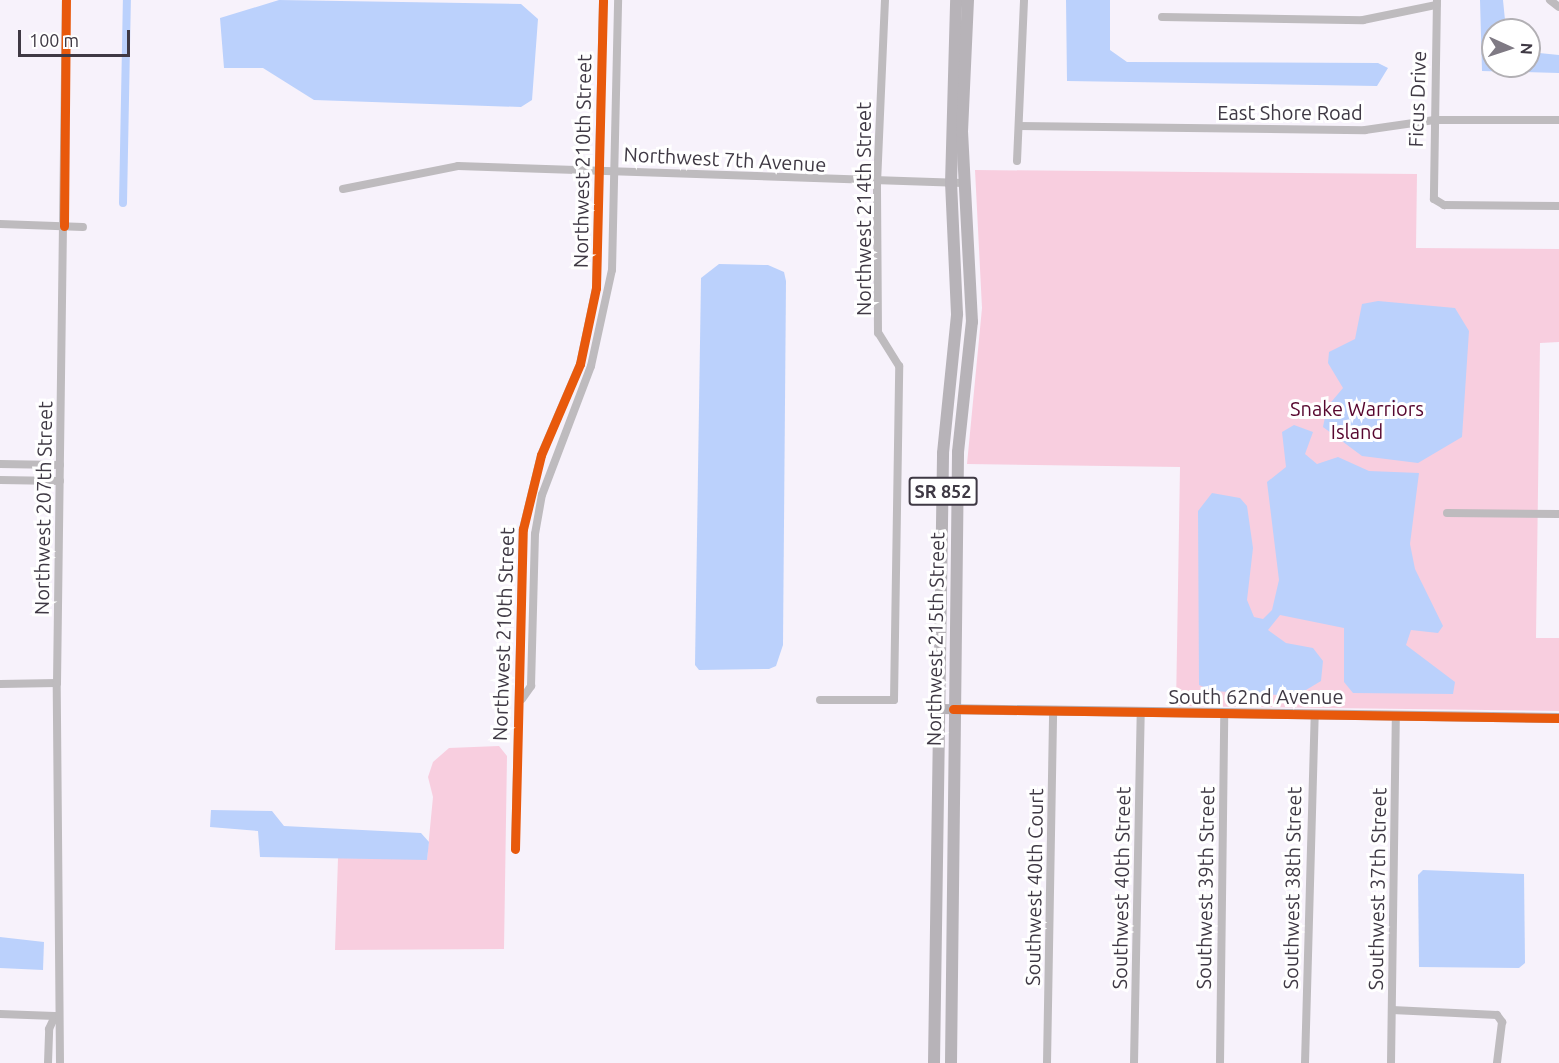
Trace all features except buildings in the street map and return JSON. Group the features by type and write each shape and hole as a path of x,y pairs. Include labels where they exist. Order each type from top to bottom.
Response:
{"main road":[{"name":"Northwest 215th Street","path":"934,1063 935,970 958,452 972,322 957,184 956,0"},
{"name":"Northwest 215th Street","path":"957,184 968,0"},
{"name":"Northwest 215th Street","path":"946,709 952,971 951,1063"},
{"path":"935,970 952,971"}],"street":[{"name":"Northwest 207th Street","path":"60,1063 55,1016 66,0"},
{"name":"Northwest 210th Street","path":"515,849 522,699 523,529 541,455 580,364 593,312 601,171 603,0"},
{"name":"Northwest 210th Street","path":"522,699 531,686 535,534 542,495 591,366 604,315 618,170 618,0"},
{"name":"Northwest 214th Street","path":"820,700 894,700 899,366 878,333 877,183 885,0"},
{"path":"1017,161 1024,0"},
{"path":"1162,17 1363,20 1436,3"},
{"name":"Ficus Drive","path":"1436,3 1434,199 1444,205 1559,206"},
{"name":"East Shore Road","path":"1019,126 1365,130 1434,120 1559,120"},
{"name":"Northwest 7th Avenue","path":"344,189 458,166 618,170 877,183 957,184"},
{"path":"0,225 83,227"},
{"path":"0,464 60,465"},
{"path":"0,480 60,481"},
{"path":"1447,513 1559,514"},
{"path":"0,684 57,683"},
{"name":"South 62nd Avenue","path":"946,709 1559,718"},
{"name":"Southwest 40th Court","path":"1047,1063 1053,711"},
{"name":"Southwest 40th Street","path":"1134,1063 1141,713"},
{"name":"Southwest 39th Street","path":"1220,1063 1224,714"},
{"name":"Southwest 38th Street","path":"1305,1063 1315,714"},
{"name":"Southwest 37th Street","path":"1391,1063 1396,715"},
{"path":"1392,1010 1497,1015 1502,1022 1497,1063"},
{"path":"0,1014 55,1016"},
{"name":"Northwest 207th Street","path":"48,1063 55,1016"}],"green space":[{"name":"Snake Warriors Island","path":"975,170 1417,174 1416,248 1559,249 1559,342 1540,343 1536,638 1559,638 1559,711 1176,706 1180,467 967,464 982,308"},
{"path":"499,746 507,756 504,949 335,950 338,858 427,859 433,797 428,777 433,762 449,748"}],"water":[{"path":"279,0 521,4 538,19 532,100 521,107 314,100 263,68 224,68 220,18"},
{"path":"1066,0 1110,0 1110,50 1127,62 1378,63 1388,68 1377,86 1067,81"},
{"path":"1480,0 1503,0 1505,18 1481,18 1481,36"},
{"path":"1541,53 1559,55 1559,73 1541,73"},
{"path":"719,264 768,265 784,272 786,281 783,645 776,666 769,669 699,670 695,665 701,278"},
{"path":"1378,301 1455,308 1469,331 1462,437 1418,463 1362,456 1323,427 1327,407 1343,388 1328,363 1329,352 1355,339 1362,304"},
{"path":"1294,425 1313,432 1305,454 1317,464 1338,457 1369,471 1419,473 1410,544 1415,569 1443,626 1438,633 1411,630 1406,645 1455,682 1453,694 1353,693 1344,682 1344,628 1280,615 1268,630 1286,643 1313,648 1323,661 1321,681 1296,696 1213,691 1199,685 1198,511 1212,493 1240,498 1247,506 1253,548 1247,600 1254,617 1263,619 1272,610 1279,580 1267,482 1286,467 1282,432"},
{"path":"211,810 272,811 284,826 421,833 429,842 427,860 260,857 258,831 210,827"},
{"path":"1423,870 1524,874 1525,963 1519,968 1419,967 1418,875"},
{"path":"0,937 44,942 43,970 0,968"}],"waterway":[{"path":"123,203 127,0"}],"cycle path":[{"path":"64,226 66,0"},
{"path":"515,849 523,529 541,455 580,364 596,288 603,0"},
{"path":"953,709 1559,718"}]}
